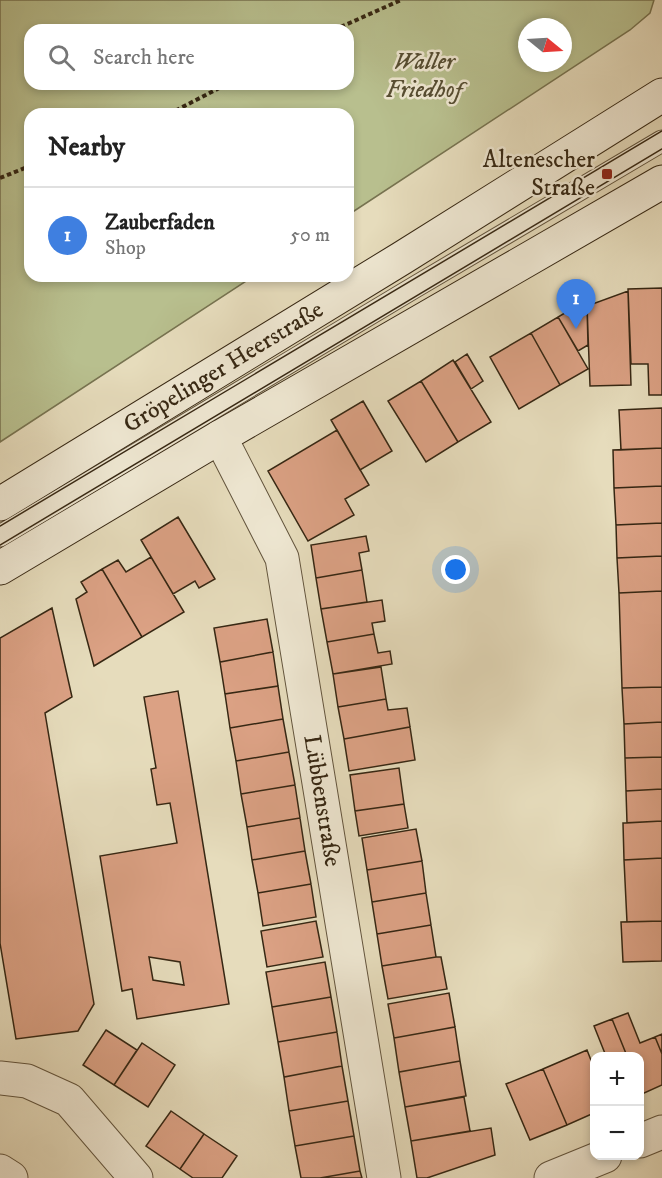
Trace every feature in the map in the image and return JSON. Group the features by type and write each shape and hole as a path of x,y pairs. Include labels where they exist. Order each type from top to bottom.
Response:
{"main road":[{"name":"Gröpelinger Heerstraße","path":"0,504 402,258 662,95"},
{"path":"0,568 220,437 662,182"},
{"name":"Lübbenstraße","path":"220,437 282,558 384,1178"},
{"path":"0,1078 27,1081 69,1100 136,1178"},
{"path":"644,1139 662,1132"},
{"path":"551,1178 593,1160"},
{"path":"0,1171 10,1178"}],"lane":[{"path":"0,536 425,280 662,141"}],"path":[{"path":"347,24 401,0"},
{"path":"181,108 215,90"},
{"path":"0,178 24,168"}],"green space":[{"name":"Waller Friedhof","path":"0,0 654,0 650,13 630,30 572,68 572,18 518,18 518,72 566,72 354,211 354,108 24,108 24,282 245,282 0,442"}],"building":[{"path":"662,288 662,395 649,395 648,364 631,364 628,289"},
{"path":"628,291 631,385 590,386 587,306"},
{"path":"585,301 588,345 578,351 558,317"},
{"path":"558,317 588,369 560,385 531,333"},
{"path":"531,333 560,385 519,409 490,357"},
{"path":"467,354 483,381 471,389 455,362"},
{"path":"453,360 491,422 458,442 421,381"},
{"path":"421,381 458,442 426,462 388,401"},
{"path":"363,401 392,451 360,470 331,420"},
{"path":"662,408 662,448 621,450 619,410"},
{"path":"337,430 369,485 345,499 354,515 308,541 268,471"},
{"path":"662,448 662,486 614,488 613,450"},
{"path":"662,486 662,523 616,525 614,488"},
{"path":"178,517 215,579 199,588 195,581 173,594 141,540"},
{"path":"662,523 662,556 617,558 616,525"},
{"path":"366,536 369,551 359,553 362,570 316,578 311,545"},
{"path":"662,556 662,591 619,593 617,558"},
{"path":"151,557 184,612 142,637 102,569 118,560 126,572"},
{"path":"102,569 142,637 94,666 76,599 87,592 81,582"},
{"path":"362,570 367,602 321,609 316,578"},
{"path":"662,591 662,687 622,688 619,593"},
{"path":"382,600 385,621 372,623 374,634 327,642 321,609"},
{"path":"52,608 72,697 45,713 94,1004 78,1031 16,1039 0,943 0,638"},
{"path":"267,619 273,652 220,662 214,628"},
{"path":"374,634 378,653 390,651 392,664 333,674 327,642"},
{"path":"273,652 278,686 225,694 220,662"},
{"path":"381,667 386,699 338,707 333,674"},
{"path":"278,686 283,719 230,728 225,694"},
{"path":"662,687 662,722 624,724 622,688"},
{"path":"178,691 229,1004 137,1019 132,989 122,991 100,856 177,843 170,803 157,805 151,769 156,768 144,697","holes":["149,957 180,962 184,985 153,980"]},
{"path":"386,699 388,710 407,708 410,727 344,739 338,707"},
{"path":"283,719 289,752 236,761 230,728"},
{"path":"662,722 662,757 625,758 624,724"},
{"path":"410,727 415,760 349,771 344,739"},
{"path":"289,752 295,785 241,794 236,761"},
{"path":"662,757 662,789 626,791 625,758"},
{"path":"399,768 404,804 355,811 350,775"},
{"path":"295,785 300,818 247,827 241,794"},
{"path":"662,789 662,821 627,823 626,791"},
{"path":"404,804 408,828 359,836 355,811"},
{"path":"300,818 305,851 252,860 247,827"},
{"path":"662,821 662,858 624,860 623,823"},
{"path":"416,829 422,861 367,870 362,838"},
{"path":"305,851 311,884 258,893 252,860"},
{"path":"662,858 662,921 627,922 624,860"},
{"path":"422,861 426,893 372,902 367,870"},
{"path":"311,884 316,917 263,926 258,893"},
{"path":"426,893 431,925 377,934 372,902"},
{"path":"316,921 323,957 267,967 261,931"},
{"path":"662,921 662,961 623,962 621,922"},
{"path":"431,925 436,957 382,966 377,934"},
{"path":"441,957 447,989 388,999 382,966"},
{"path":"325,962 331,997 272,1007 266,972"},
{"path":"449,993 455,1027 394,1038 388,1004"},
{"path":"331,997 337,1032 278,1042 272,1007"},
{"path":"628,1013 640,1043 655,1037 662,1054 662,1085 644,1093 644,1052 625,1052 612,1019"},
{"path":"612,1019 625,1052 604,1052 594,1026"},
{"path":"455,1027 460,1061 399,1072 394,1038"},
{"path":"106,1030 137,1050 114,1085 83,1065"},
{"path":"337,1032 342,1066 284,1077 278,1042"},
{"path":"662,1034 662,1054 655,1037"},
{"path":"142,1043 175,1065 148,1107 114,1085"},
{"path":"587,1050 590,1058 590,1115 567,1125 543,1069"},
{"path":"460,1061 466,1096 405,1107 399,1072"},
{"path":"342,1066 348,1101 289,1111 284,1077"},
{"path":"543,1069 567,1125 530,1140 506,1084"},
{"path":"464,1097 470,1131 411,1141 405,1107"},
{"path":"348,1101 354,1136 295,1146 289,1111"},
{"path":"171,1111 204,1134 180,1169 146,1146"},
{"path":"491,1128 495,1155 427,1178 417,1178 411,1141"},
{"path":"204,1134 237,1156 222,1178 193,1178 180,1169"},
{"path":"354,1136 360,1171 320,1178 301,1178 295,1146"},
{"path":"360,1171 362,1178 320,1178"}],"tram line":[{"path":"0,526 662,131"},
{"path":"0,545 662,149"}],"place":[{"name":"Altenescher Straße","path":"607,174"},
{"name":"Zauberfaden","path":"576,329"}]}
